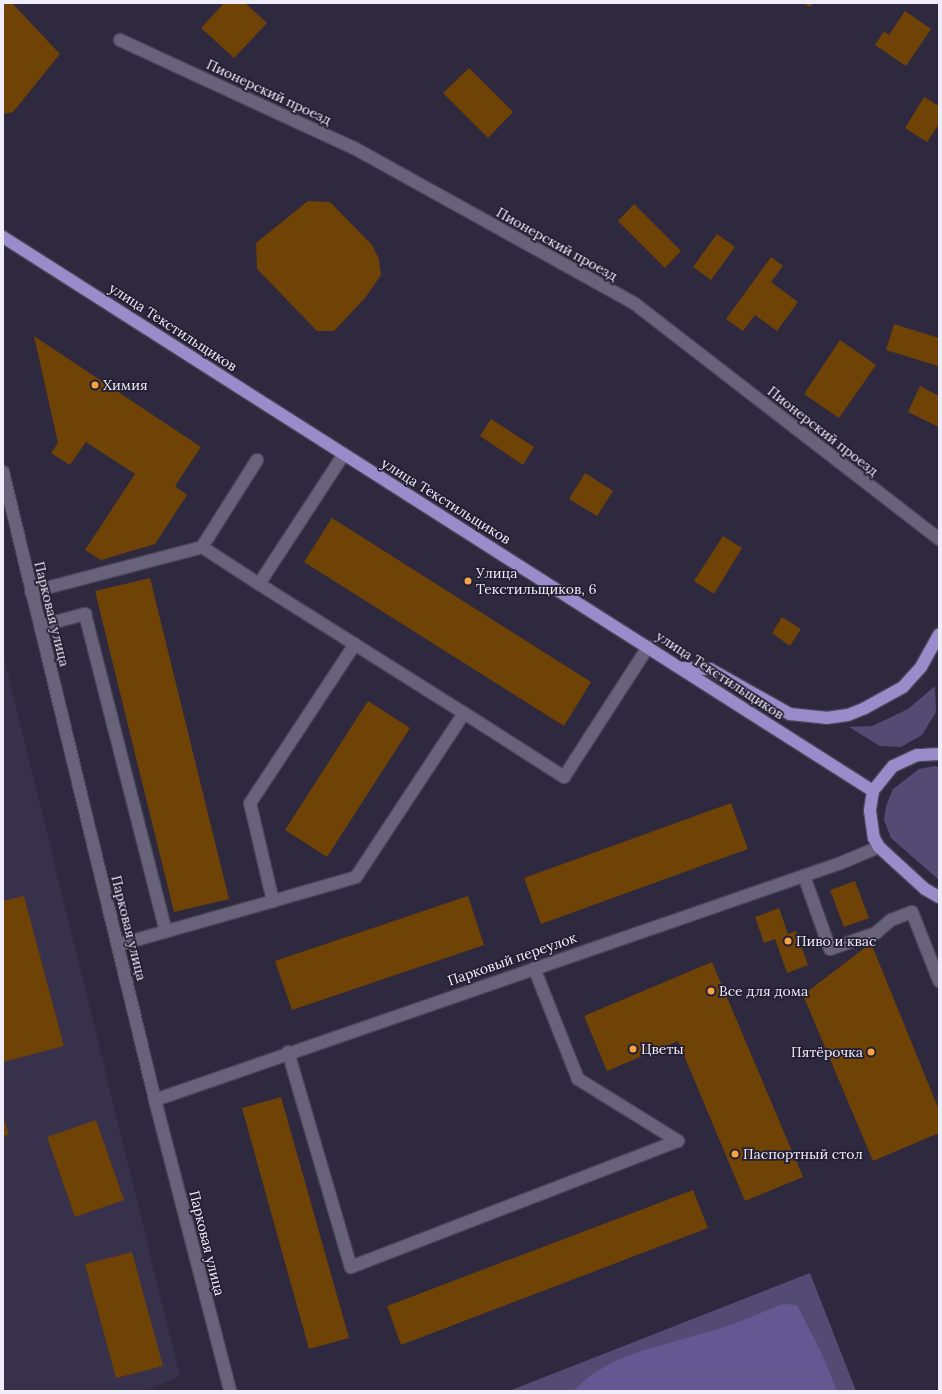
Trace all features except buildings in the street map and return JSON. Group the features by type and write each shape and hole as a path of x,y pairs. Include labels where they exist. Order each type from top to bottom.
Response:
{"main road":[{"name":"улица Текстильщиков","path":"3,236 873,791"},
{"path":"681,668 710,669 790,714 826,718 860,710 903,687 921,667 939,635"},
{"path":"939,754 917,755 893,766 873,791 870,823 879,847 925,889 939,897"}],"street":[{"name":"Пионерский проезд","path":"120,40 354,148 635,304 939,539"},
{"path":"259,584 344,454"},
{"path":"32,592 202,547 257,460"},
{"name":"Парковая улица","path":"3,472 155,1100 230,1391"},
{"path":"202,547 564,777 648,647"},
{"path":"40,626 85,614 166,931"},
{"path":"273,901 250,803 355,644"},
{"path":"118,945 356,877 464,713"},
{"name":"Парковый переулок","path":"155,1100 288,1052 804,876 879,847"},
{"path":"804,876 830,949 876,933 891,920 912,912 939,981"},
{"path":"288,1052 352,1267 678,1142 578,1079 534,968"}],"shaded area":[{"path":"3,653 180,1376 146,1391 3,1391"},
{"path":"935,686 936,712 922,735 901,747 880,746 849,727 872,726 883,721 908,709"},
{"path":"935,766 939,767 939,880 891,838 884,820 886,806 893,789 919,769"},
{"path":"810,1273 856,1391 509,1391"},
{"path":"783,1304 797,1305 821,1352 837,1391 573,1391 591,1375 615,1361 641,1351 731,1325"}],"place":[{"name":"Химия","path":"95,385"},
{"name":"Улица Текстильщиков, 6","path":"468,581"},
{"name":"Пиво и квас","path":"788,941"},
{"name":"Все для дома","path":"711,991"},
{"name":"Цветы","path":"633,1049"},
{"name":"Пятёрочка","path":"871,1052"},
{"name":"Паспортный стол","path":"735,1154"}]}
